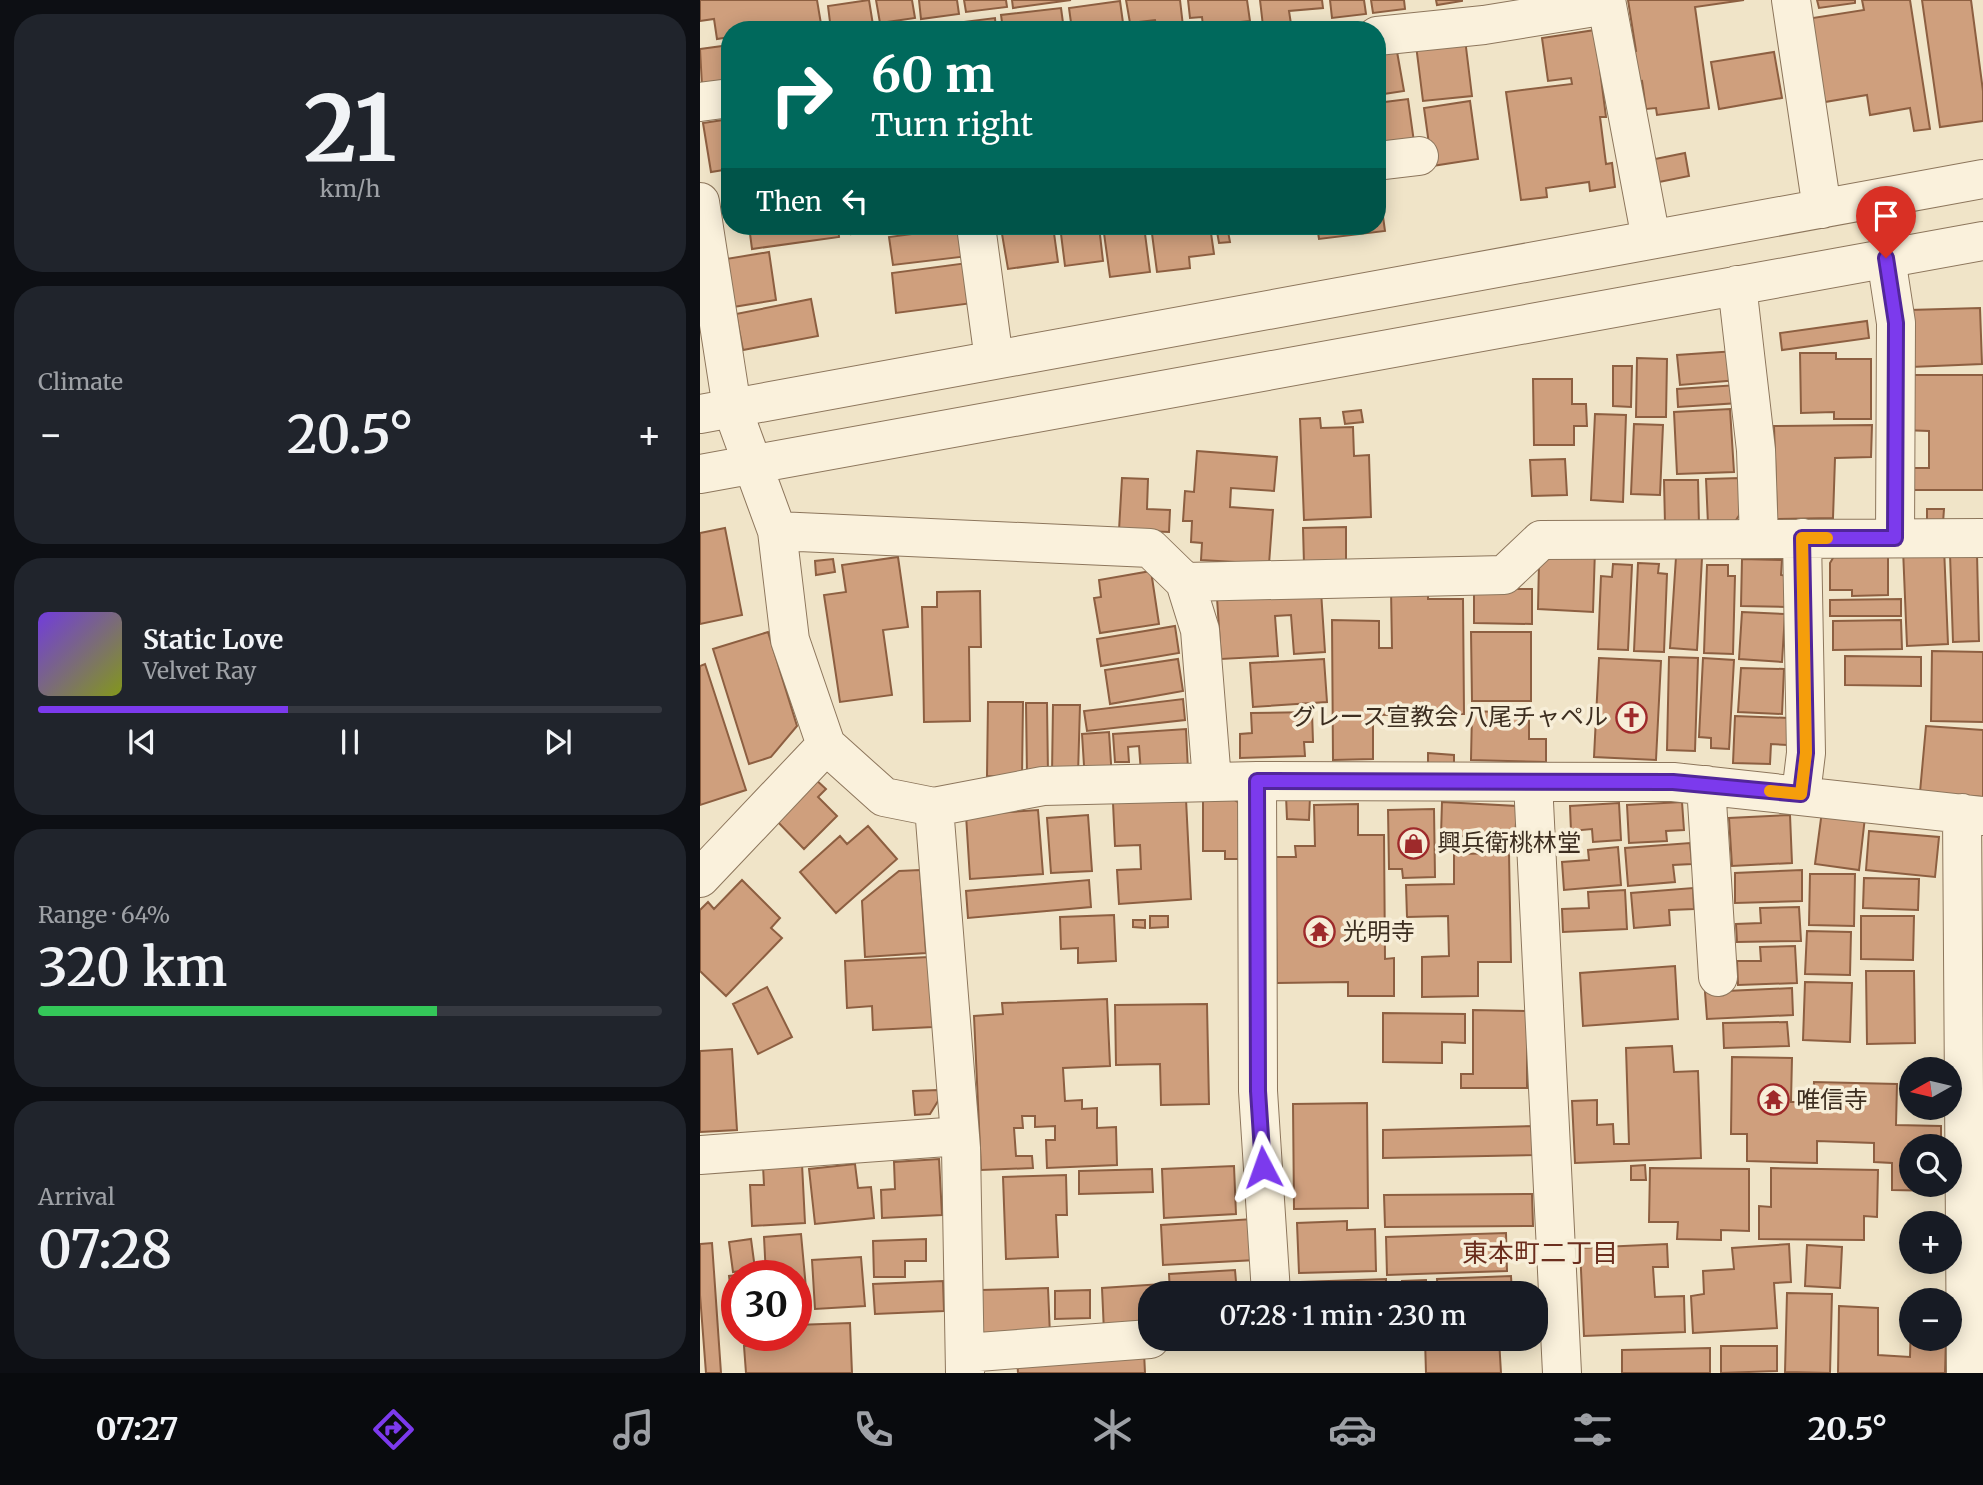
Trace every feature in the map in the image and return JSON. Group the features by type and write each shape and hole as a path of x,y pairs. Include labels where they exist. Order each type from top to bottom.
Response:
{"street":[{"path":"1791,0 1822,209"},
{"path":"1386,35 1484,25 1607,3 1651,239"},
{"path":"700,102 721,99"},
{"path":"1386,160 1419,156"},
{"path":"716,411 1983,179"},
{"path":"700,202 716,411 752,466 777,531 790,640 826,745 884,797 934,807 1043,786 1212,781 1673,782 1801,794 1972,815 1966,1373"},
{"path":"977,235 994,360"},
{"path":"700,474 1983,241"},
{"path":"1886,258 1896,323 1895,538"},
{"path":"1737,285 1756,450 1759,539"},
{"path":"777,531 1150,548 1185,582 1200,630 1212,781"},
{"path":"1801,794 1806,753 1802,538"},
{"path":"1185,582 1504,575 1541,540 1983,538"},
{"path":"700,878 826,745"},
{"path":"1257,781 1258,1091 1270,1281"},
{"path":"1533,782 1562,1373"},
{"path":"1706,785 1718,977"},
{"path":"934,807 960,1136 965,1363 1138,1341"},
{"path":"700,1155 960,1136"}],"building":[{"path":"700,0 817,0 820,21 721,21 721,38 717,39 714,19 700,21"},
{"path":"869,0 872,21 830,21 828,6"},
{"path":"876,0 912,0 915,18 880,21"},
{"path":"919,0 957,0 959,14 921,19"},
{"path":"964,0 1006,0 1007,7 966,12"},
{"path":"1012,0 1071,0 1013,8"},
{"path":"1126,0 1180,0 1182,21 1130,21"},
{"path":"1188,0 1247,0 1250,21 1202,21 1202,17 1190,18"},
{"path":"1260,0 1322,0 1323,8 1289,11 1291,21 1262,21"},
{"path":"1330,0 1364,0 1366,14 1332,18"},
{"path":"1371,0 1404,0 1405,9 1373,13"},
{"path":"1436,0 1462,0 1462,1 1437,5"},
{"path":"1628,0 1744,0 1695,7 1709,108 1657,115 1656,108 1646,109 1642,81 1635,82 1630,52 1636,51"},
{"path":"1817,0 1855,0 1855,3 1819,8"},
{"path":"1862,0 1910,0 1930,129 1914,131 1910,108 1870,115 1867,95 1813,104 1800,20 1864,10"},
{"path":"1922,0 1971,0 1983,91 1983,121 1940,127"},
{"path":"1120,1 1123,21 1071,21 1069,8"},
{"path":"1061,8 1063,21 1002,21 1001,15"},
{"path":"995,18 995,21 971,21"},
{"path":"1595,30 1606,117 1600,117 1606,164 1612,163 1615,187 1590,191 1589,182 1546,188 1547,197 1521,200 1506,92 1572,84 1571,78 1548,81 1542,38"},
{"path":"1465,39 1472,96 1423,101 1416,45"},
{"path":"721,46 721,83 702,86 700,49"},
{"path":"1396,46 1404,91 1386,94 1386,48"},
{"path":"1774,52 1782,98 1719,109 1711,62"},
{"path":"1408,99 1414,142 1386,145 1386,102"},
{"path":"1470,101 1478,159 1432,166 1424,108"},
{"path":"721,120 721,170 711,172 703,123"},
{"path":"1685,153 1689,176 1649,184 1645,161"},
{"path":"750,235 839,235 839,237 752,249"},
{"path":"966,235 969,256 893,265 889,237"},
{"path":"1002,235 1054,235 1058,262 1008,269"},
{"path":"1061,235 1100,235 1103,261 1065,266"},
{"path":"1104,235 1145,235 1150,272 1110,277"},
{"path":"1152,235 1211,235 1214,254 1189,257 1190,268 1157,272"},
{"path":"1218,235 1229,235 1230,242 1219,243"},
{"path":"1318,235 1352,235 1319,239"},
{"path":"769,252 776,300 733,307 726,259"},
{"path":"967,263 973,303 896,313 892,273"},
{"path":"811,299 818,336 743,350 736,314"},
{"path":"1980,308 1982,364 1911,367 1909,310"},
{"path":"1867,321 1869,338 1782,350 1780,333"},
{"path":"1736,351 1738,380 1680,385 1677,355"},
{"path":"1800,353 1836,353 1836,359 1871,359 1871,419 1834,419 1834,412 1801,413"},
{"path":"1637,358 1667,359 1666,417 1636,417"},
{"path":"1613,366 1632,366 1631,407 1613,406"},
{"path":"1902,375 1983,375 1983,490 1904,490 1904,468 1929,468 1929,431 1902,430"},
{"path":"1533,379 1572,379 1572,404 1586,404 1587,426 1574,426 1574,445 1534,445"},
{"path":"1738,385 1739,403 1678,407 1677,389"},
{"path":"1730,409 1734,472 1677,474 1674,412"},
{"path":"1361,410 1363,422 1345,424 1343,412"},
{"path":"1595,414 1626,415 1623,502 1591,500"},
{"path":"1320,418 1321,428 1353,427 1354,456 1369,455 1371,517 1304,520 1300,419"},
{"path":"1634,424 1663,425 1660,495 1631,494"},
{"path":"1872,425 1871,457 1835,458 1833,518 1777,519 1774,426"},
{"path":"1197,451 1277,457 1274,491 1231,488 1230,507 1273,510 1269,564 1201,560 1202,543 1191,542 1192,521 1183,521 1185,491 1194,492"},
{"path":"1565,459 1567,495 1532,496 1530,460"},
{"path":"1122,478 1148,479 1147,509 1170,510 1169,532 1119,530"},
{"path":"1740,478 1742,511 1734,523 1708,524 1706,479"},
{"path":"1664,480 1698,480 1699,524 1665,524"},
{"path":"1927,509 1944,509 1943,523 1927,523"},
{"path":"1346,527 1346,563 1304,564 1303,528"},
{"path":"725,528 742,615 700,624 700,533"},
{"path":"1548,547 1595,549 1593,612 1538,609 1539,562"},
{"path":"1944,547 1948,644 1907,646 1903,549"},
{"path":"1836,553 1888,553 1888,595 1852,596 1852,590 1830,590 1830,563"},
{"path":"1977,553 1979,641 1953,642 1950,554"},
{"path":"898,557 908,627 883,630 892,695 840,702 824,595 846,592 842,565"},
{"path":"1676,557 1702,558 1697,650 1670,648"},
{"path":"833,559 835,572 816,575 815,561"},
{"path":"1742,559 1782,560 1781,575 1787,576 1786,607 1741,606"},
{"path":"1638,563 1659,564 1658,573 1667,574 1664,652 1634,651"},
{"path":"1613,564 1632,565 1628,650 1598,649 1601,576 1612,577"},
{"path":"1707,565 1728,565 1728,576 1735,576 1733,654 1704,653"},
{"path":"1151,571 1159,624 1100,633 1094,598 1101,597 1099,580"},
{"path":"1428,588 1428,599 1463,599 1464,714 1373,715 1373,759 1333,760 1332,620 1379,621 1379,648 1392,648 1391,589"},
{"path":"1474,589 1532,589 1532,624 1474,623"},
{"path":"980,591 981,647 969,647 970,721 924,722 922,607 937,607 937,592"},
{"path":"1321,591 1325,652 1294,654 1291,615 1275,616 1278,656 1221,659 1217,598"},
{"path":"1901,599 1901,616 1830,616 1830,600"},
{"path":"1742,612 1785,614 1782,662 1739,659"},
{"path":"1901,620 1902,649 1833,650 1833,621"},
{"path":"1175,626 1179,653 1101,666 1097,639"},
{"path":"768,632 797,726 771,757 749,764 713,649"},
{"path":"1471,632 1531,632 1531,701 1472,701"},
{"path":"1932,651 1983,652 1983,722 1931,721"},
{"path":"1845,656 1921,657 1921,686 1845,685"},
{"path":"1669,657 1698,658 1695,751 1667,750"},
{"path":"1599,658 1661,661 1656,760 1594,757"},
{"path":"1703,658 1734,660 1729,749 1711,748 1711,738 1699,737"},
{"path":"1178,659 1183,691 1110,704 1105,670"},
{"path":"1324,659 1327,702 1253,707 1250,663"},
{"path":"705,664 746,790 700,805 700,666"},
{"path":"1741,668 1784,669 1782,714 1738,712"},
{"path":"1183,699 1185,720 1087,731 1084,711"},
{"path":"988,702 1023,702 1022,777 987,776"},
{"path":"1026,703 1047,703 1048,775 1027,776"},
{"path":"1053,705 1080,705 1078,775 1052,775"},
{"path":"1472,711 1529,713 1529,739 1546,739 1546,762 1471,760"},
{"path":"1312,712 1313,742 1304,742 1305,756 1240,758 1240,734 1252,733 1251,713"},
{"path":"1735,716 1788,718 1787,745 1771,744 1770,764 1733,763"},
{"path":"1926,726 1983,730 1983,797 1920,792"},
{"path":"1186,729 1188,770 1141,773 1139,746 1128,747 1129,762 1115,762 1113,734"},
{"path":"1109,732 1112,779 1085,781 1082,734"},
{"path":"1428,753 1454,755 1454,767 1428,766"},
{"path":"814,778 826,789 818,797 837,816 804,849 774,818"},
{"path":"1286,796 1310,797 1309,820 1287,819"},
{"path":"1229,797 1248,808 1249,859 1225,859 1225,851 1203,851 1203,798"},
{"path":"1186,799 1191,899 1119,904 1117,870 1141,869 1140,845 1115,846 1113,803"},
{"path":"1442,802 1517,806 1515,839 1441,835"},
{"path":"1682,802 1684,830 1666,831 1667,841 1629,843 1627,805"},
{"path":"1619,803 1621,840 1593,842 1592,829 1571,831 1570,806"},
{"path":"1358,804 1358,835 1384,835 1385,959 1394,958 1394,996 1348,996 1348,982 1277,983 1275,857 1296,857 1295,846 1315,846 1314,805"},
{"path":"1434,809 1435,877 1403,878 1402,869 1389,869 1388,810"},
{"path":"1038,810 1043,874 970,879 966,815"},
{"path":"1822,811 1865,817 1859,870 1815,864"},
{"path":"1088,815 1092,871 1051,873 1047,818"},
{"path":"1790,815 1792,863 1732,866 1729,818"},
{"path":"868,826 897,859 836,913 800,872 840,836 847,844"},
{"path":"1869,831 1939,837 1935,877 1866,870"},
{"path":"1690,843 1692,864 1673,865 1675,882 1628,886 1625,848"},
{"path":"1618,847 1621,885 1564,890 1562,862 1589,860 1588,850"},
{"path":"1509,853 1511,962 1478,962 1478,996 1422,997 1422,957 1449,956 1448,916 1407,917 1406,885 1454,884 1454,854"},
{"path":"920,870 926,953 865,957 862,901 899,871"},
{"path":"1802,870 1802,901 1735,903 1735,873"},
{"path":"1810,874 1855,874 1854,926 1809,925"},
{"path":"1864,878 1919,879 1918,910 1863,908"},
{"path":"742,880 780,918 771,928 782,938 726,996 700,971 700,910 708,902 714,909"},
{"path":"1089,880 1091,907 968,918 966,891"},
{"path":"1693,888 1694,909 1669,910 1670,925 1634,928 1631,893"},
{"path":"1625,890 1627,929 1563,932 1562,909 1589,908 1588,892"},
{"path":"1799,907 1801,941 1737,942 1736,924 1761,923 1760,908"},
{"path":"1114,915 1116,961 1078,963 1078,948 1061,949 1060,917"},
{"path":"1150,916 1168,916 1168,927 1150,928"},
{"path":"1861,916 1914,916 1913,960 1861,959"},
{"path":"1133,920 1145,920 1145,928 1133,927"},
{"path":"1807,931 1851,932 1850,975 1805,974"},
{"path":"1795,946 1797,983 1738,985 1737,961 1761,961 1760,947"},
{"path":"929,957 933,1027 873,1030 872,1006 847,1008 845,961"},
{"path":"1675,966 1678,1019 1583,1026 1580,973"},
{"path":"1866,971 1914,971 1915,1043 1867,1044"},
{"path":"1805,982 1852,983 1850,1042 1803,1040"},
{"path":"767,987 792,1037 758,1054 733,1004"},
{"path":"1792,988 1793,1015 1707,1019 1705,992"},
{"path":"1107,999 1110,1066 1063,1068 1065,1101 1082,1100 1082,1109 1097,1108 1097,1128 1116,1127 1117,1165 1047,1168 1046,1140 1055,1140 1055,1126 1035,1127 1035,1116 1022,1116 1023,1128 1014,1128 1016,1156 1032,1156 1033,1168 981,1170 974,1016 1003,1014 1002,1003"},
{"path":"1207,1004 1209,1104 1161,1105 1160,1064 1116,1065 1115,1005"},
{"path":"1473,1010 1527,1011 1527,1088 1461,1088 1461,1074 1473,1074"},
{"path":"1383,1013 1465,1014 1465,1043 1442,1042 1442,1063 1383,1062"},
{"path":"1787,1022 1789,1046 1724,1048 1723,1023"},
{"path":"1672,1046 1674,1072 1698,1071 1701,1158 1575,1163 1572,1101 1597,1100 1597,1125 1613,1124 1614,1144 1629,1144 1626,1048"},
{"path":"732,1049 737,1130 700,1132 700,1051"},
{"path":"1732,1057 1792,1058 1791,1102 1813,1102 1814,1082 1897,1084 1896,1125 1941,1126 1941,1134 1899,1134 1899,1190 1892,1190 1892,1163 1874,1162 1874,1143 1817,1141 1817,1163 1747,1161 1747,1134 1731,1134"},
{"path":"938,1090 938,1101 930,1114 915,1115 913,1091"},
{"path":"1367,1103 1368,1208 1294,1209 1293,1104"},
{"path":"1536,1126 1537,1155 1383,1158 1383,1130"},
{"path":"939,1159 942,1215 882,1218 881,1190 895,1189 894,1162"},
{"path":"802,1164 805,1223 752,1226 750,1185 764,1185 763,1166"},
{"path":"855,1164 858,1188 871,1187 874,1218 815,1224 809,1169"},
{"path":"1645,1165 1646,1180 1631,1180 1631,1166"},
{"path":"1234,1166 1236,1214 1164,1218 1162,1169"},
{"path":"1650,1168 1749,1169 1749,1231 1721,1230 1721,1240 1677,1239 1678,1222 1649,1222"},
{"path":"1771,1168 1878,1170 1877,1217 1864,1216 1864,1240 1759,1239 1759,1206 1771,1207"},
{"path":"1152,1169 1153,1192 1079,1194 1079,1171"},
{"path":"1066,1175 1067,1215 1056,1215 1058,1257 1006,1259 1003,1177"},
{"path":"1532,1194 1533,1226 1385,1227 1384,1195"},
{"path":"1253,1219 1256,1260 1163,1265 1161,1225"},
{"path":"1347,1221 1347,1230 1375,1229 1376,1271 1299,1273 1297,1223"},
{"path":"1506,1233 1507,1271 1387,1275 1386,1237"},
{"path":"801,1234 803,1260 765,1260 764,1237"},
{"path":"751,1239 754,1260 731,1260 729,1242"},
{"path":"926,1239 926,1261 905,1261 905,1277 874,1277 873,1241"},
{"path":"712,1243 721,1373 706,1373 700,1295 700,1244"},
{"path":"1667,1244 1668,1267 1653,1267 1655,1297 1684,1296 1685,1332 1584,1336 1580,1248"},
{"path":"1789,1244 1791,1282 1774,1283 1777,1328 1693,1333 1691,1296 1704,1294 1703,1271 1734,1269 1732,1248"},
{"path":"1807,1245 1842,1247 1840,1288 1805,1286"},
{"path":"861,1257 865,1306 815,1309 812,1260"},
{"path":"1235,1270 1236,1281 1169,1281 1169,1274"},
{"path":"1511,1276 1511,1281 1437,1281"},
{"path":"1386,1279 1386,1281 1329,1281"},
{"path":"943,1281 944,1311 875,1314 873,1284"},
{"path":"1138,1286 1138,1331 1104,1332 1102,1288"},
{"path":"1048,1288 1050,1335 982,1337 981,1290"},
{"path":"1090,1290 1090,1318 1055,1319 1055,1291"},
{"path":"1787,1293 1832,1294 1830,1373 1785,1372"},
{"path":"1839,1306 1878,1308 1878,1355 1910,1357 1910,1351 1946,1351 1945,1373 1838,1373"},
{"path":"850,1323 852,1373 746,1373 744,1351 812,1351 812,1324"},
{"path":"1721,1346 1777,1346 1777,1371 1721,1373"},
{"path":"1710,1348 1710,1373 1622,1373 1622,1350"},
{"path":"1425,1351 1500,1351 1501,1373 1426,1373"},
{"path":"1144,1352 1145,1373 1018,1373 1017,1357"}],"slow traffic":[{"path":"1770,791 1801,794 1806,753 1802,538 1827,538"}],"place":[{"name":"グレース宣教会 八尾チャペル","path":"1631,717"},
{"name":"興兵衛桃林堂","path":"1414,843"},
{"name":"光明寺","path":"1320,932"},
{"name":"唯信寺","path":"1773,1100"}],"district":[{"name":"東本町二丁目","path":"1540,1253"}],"route":[{"path":"1263,1167 1258,1091 1257,781 1673,782 1801,794 1806,753 1802,538 1895,538 1896,323 1886,258"}]}
